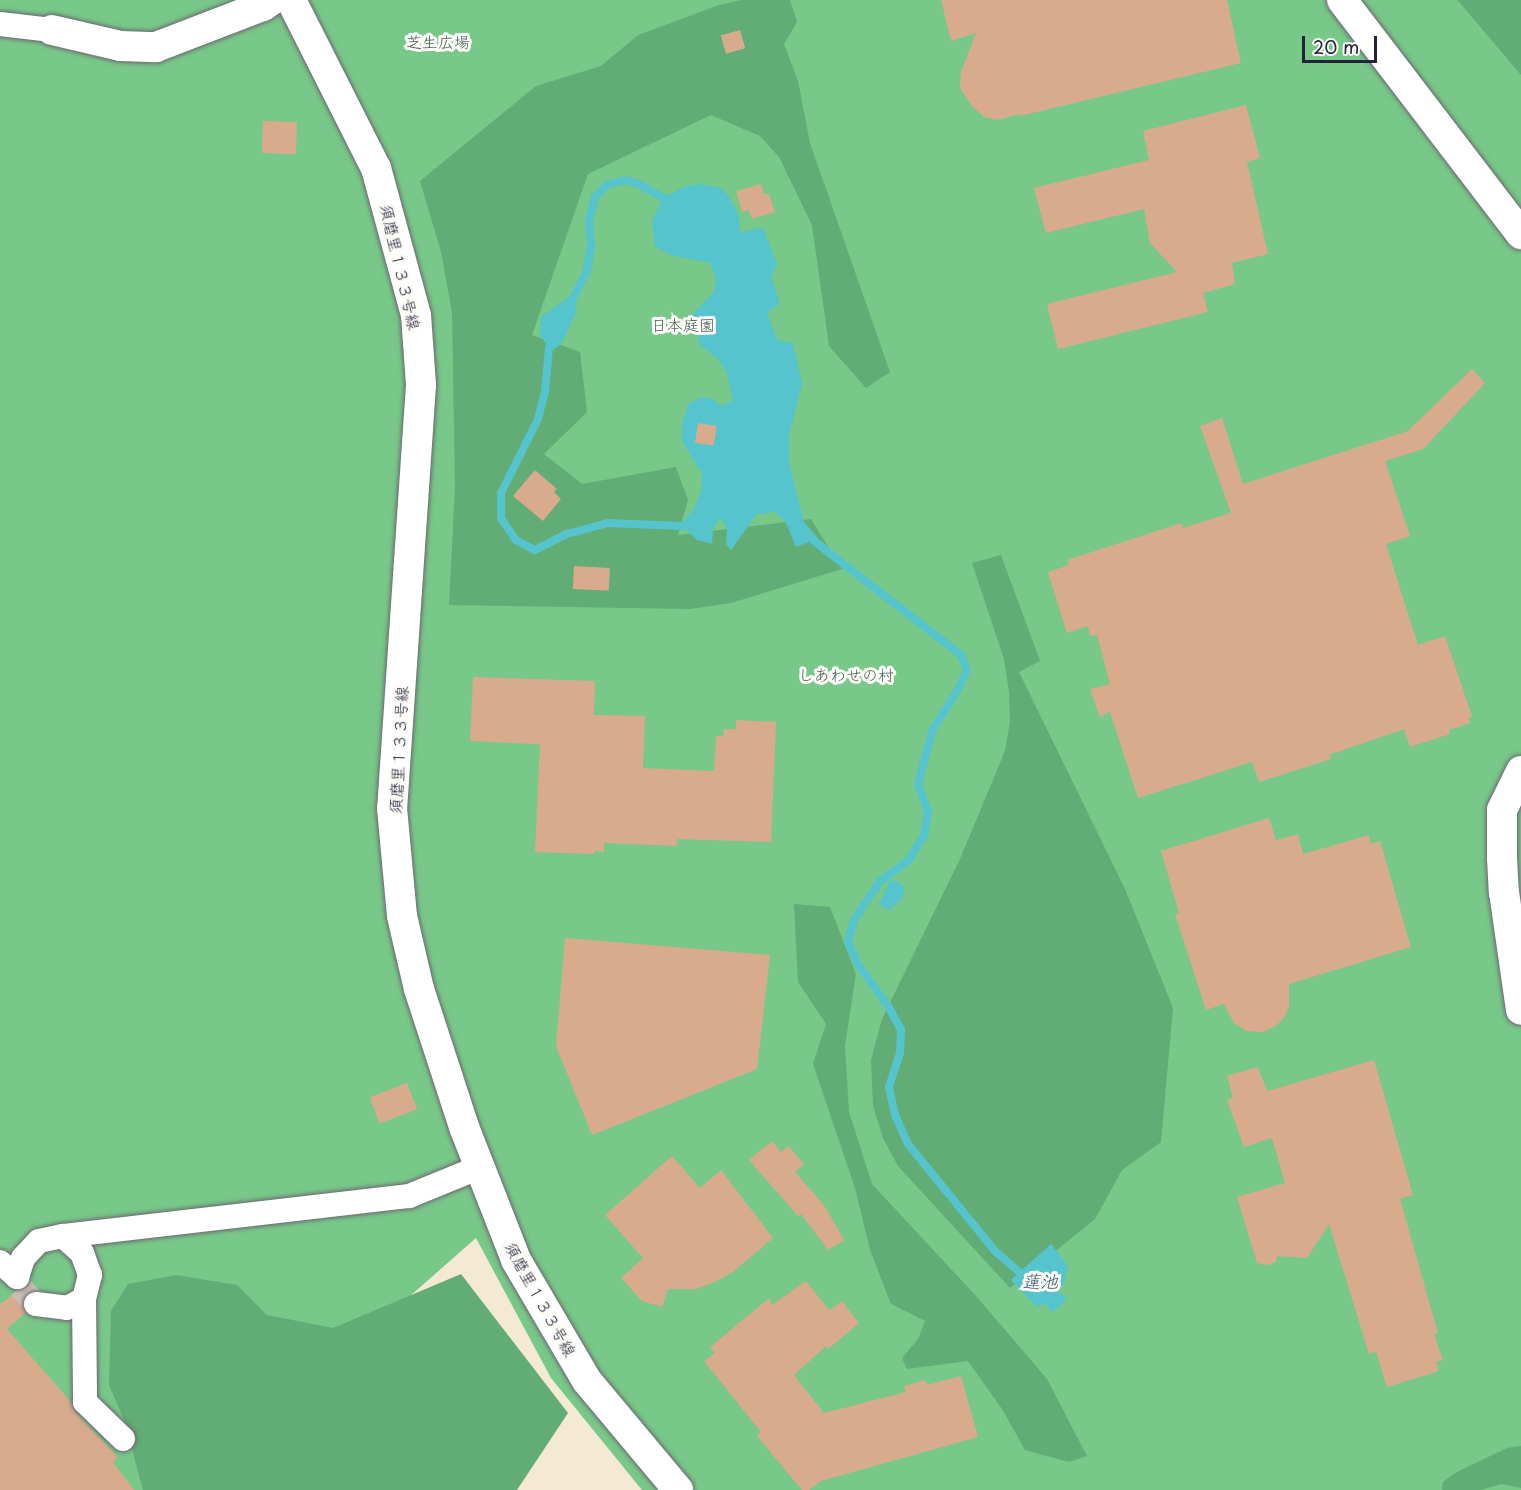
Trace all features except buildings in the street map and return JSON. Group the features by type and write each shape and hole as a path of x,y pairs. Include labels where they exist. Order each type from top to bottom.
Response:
{"street":[{"path":"0,24 52,30 121,46 156,47 263,6 272,0"},
{"name":"須磨里１３３号線","path":"291,0 376,168 416,315 421,385 392,808 402,916 419,988 480,1167 516,1260 587,1381 678,1490"},
{"path":"1342,0 1521,234"},
{"path":"1521,771 1502,810 1504,892 1521,1010"},
{"path":"84,1299 68,1308 18,1282 23,1258 39,1242 63,1236 408,1196 480,1167"},
{"path":"63,1236 82,1253 90,1275 84,1299 85,1402 123,1439"}],"green space":[{"name":"しあわせの村","path":"0,0 1462,0 1521,66 1521,1490 642,1490 551,1378 476,1238 360,1340 181,1490 0,1490"},
{"path":"741,0 790,0 797,22 784,44 798,81 810,143 890,372 866,388 829,346 812,225 779,157 760,136 711,115 588,174 532,335 580,352 587,412 544,454 582,484 676,467 688,500 678,535 811,519 842,569 731,603 690,609 449,605 455,488 452,312 441,252 420,181 536,86 601,66 638,35 719,5"},
{"path":"1457,0 1521,0 1521,75 1460,3"},
{"path":"1001,555 1040,661 1019,672 1125,889 1173,1008 1161,1142 1122,1170 1095,1219 1010,1288 898,1166 883,1138 873,1106 871,1060 882,1019 960,859 1005,751 1010,721 1004,659 972,563"},
{"path":"794,904 830,907 856,974 845,1046 849,1112 872,1184 976,1296 1047,1379 1087,1456 1069,1462 1025,1450 1002,1409 968,1361 907,1369 902,1358 918,1339 925,1321 891,1304 870,1250 855,1188 813,1064 826,1024 798,982"},
{"path":"461,1274 568,1413 517,1490 143,1490 124,1420 109,1385 111,1311 128,1284 176,1275 237,1285 267,1315 333,1328"},
{"path":"1521,1446 1521,1488 1501,1484 1481,1490 1442,1490 1443,1482 1455,1473 1507,1448"}],"water":[{"path":"700,184 721,188 730,198 739,216 740,233 763,227 777,264 771,277 780,303 767,313 777,340 792,343 802,384 789,435 789,462 804,522 818,538 796,547 785,521 775,512 757,514 731,550 726,544 727,528 720,517 713,530 712,544 697,540 683,526 683,522 693,510 701,492 702,474 682,441 682,423 688,404 702,397 713,399 721,406 733,401 727,373 718,359 701,346 690,317 714,292 716,279 710,263 670,255 655,246 652,221 663,198 685,186"},
{"path":"570,296 576,299 576,312 562,343 553,350 540,335 541,317"},
{"path":"896,880 904,887 903,897 890,910 879,905 889,882"},
{"name":"蓮池","path":"1051,1244 1068,1266 1064,1284 1057,1290 1067,1299 1053,1312 1044,1303 1037,1307 1011,1280"}],"waterway":[{"path":"570,304 587,271 591,247 589,220 595,197 607,185 625,180 639,184 663,198"},
{"path":"553,339 549,348 545,391 538,419 501,493 501,518 516,540 535,550 567,534 608,523 683,526"},
{"path":"814,541 961,655 967,670 932,731 918,784 928,812 924,835 909,860 880,881 854,920 848,942 858,964 888,1006 901,1029 900,1053 889,1087 895,1115 908,1144 995,1251 1023,1275"}],"tunnel":[{"path":"20,1287 36,1304"}],"park label":[{"name":"芝生広場","path":"438,41"},
{"name":"日本庭園","path":"683,324"}]}
